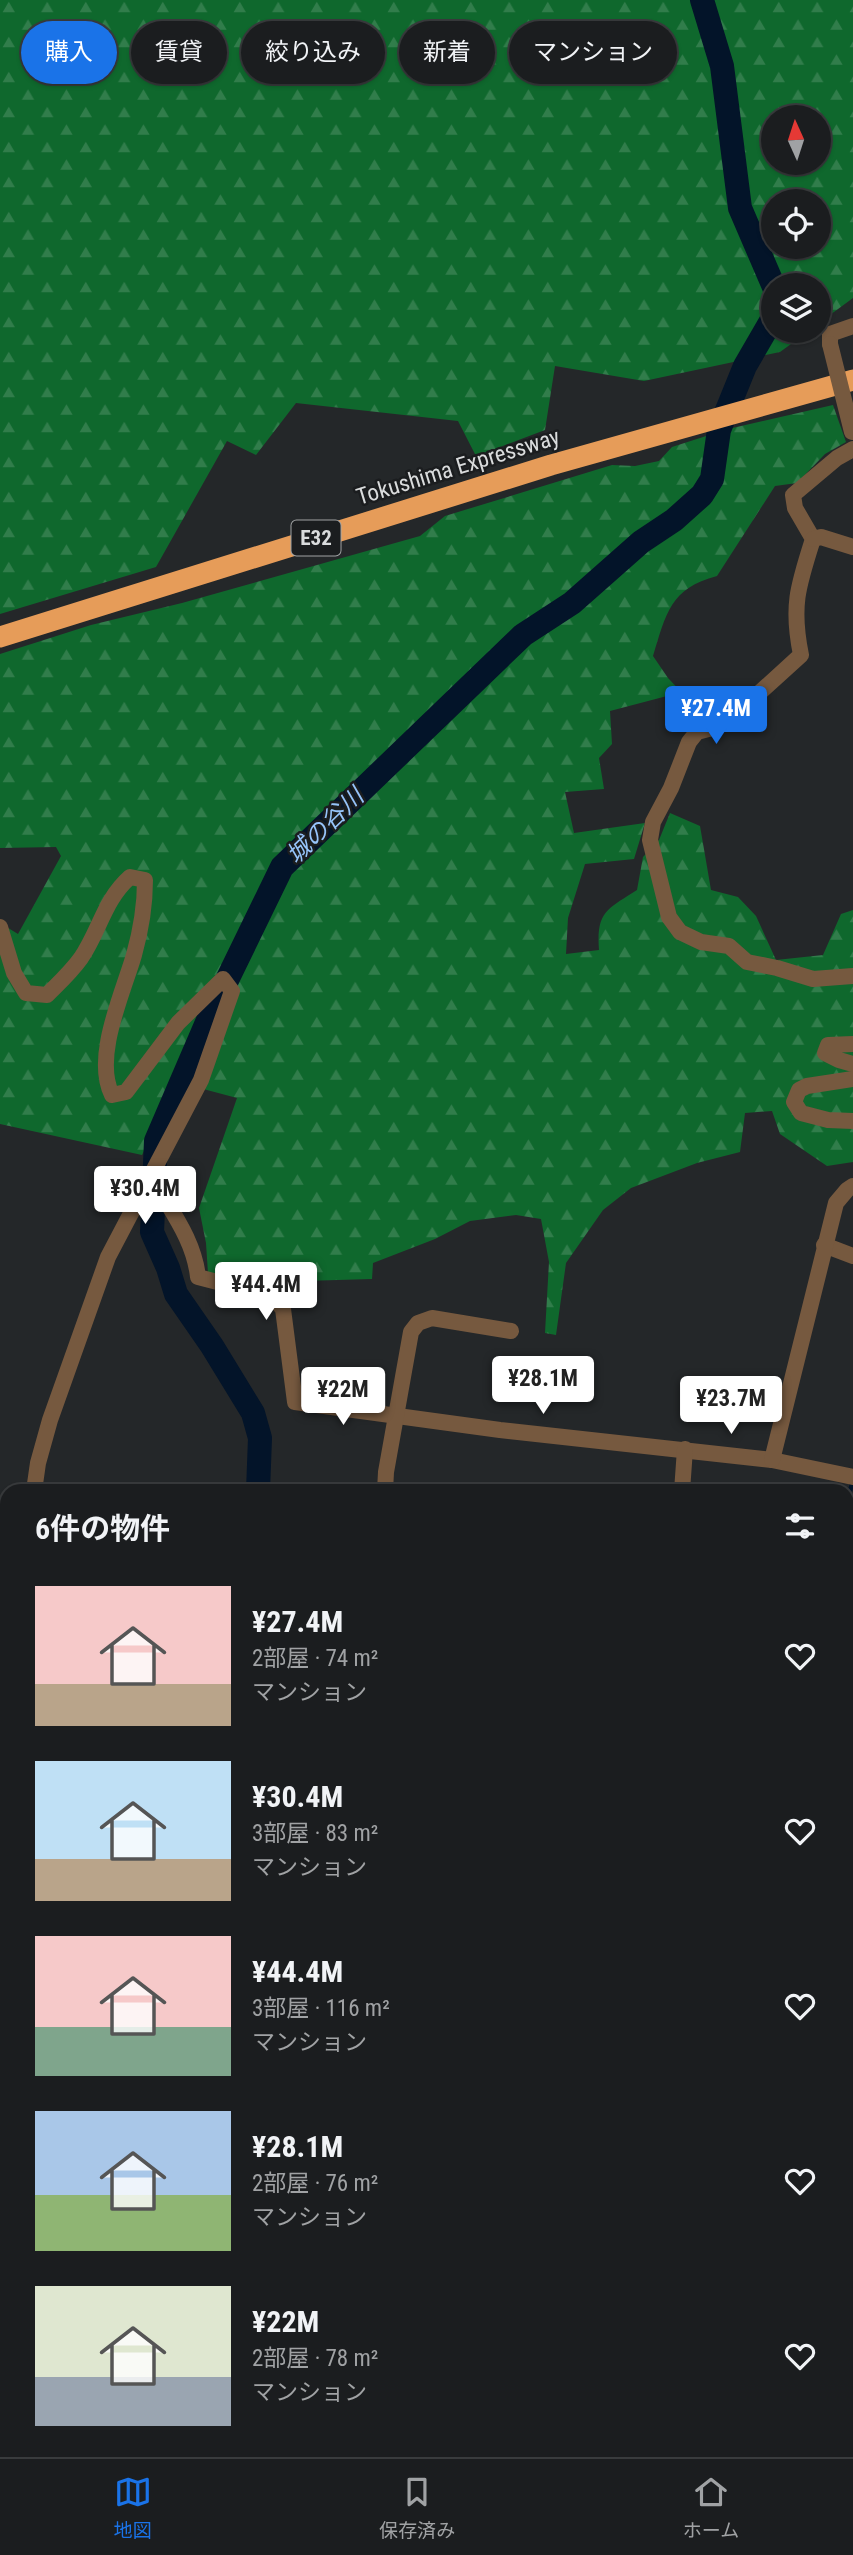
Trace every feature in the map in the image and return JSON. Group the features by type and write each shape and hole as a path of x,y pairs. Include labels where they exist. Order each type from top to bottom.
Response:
{"highway":[{"name":"Tokushima Expressway","path":"0,637 551,466 853,380"}],"street":[{"path":"853,326 830,334 830,344 853,432"},
{"path":"853,449 837,458 793,495 795,508 813,539 795,601 795,621 801,655 734,716 716,727 697,732 689,742 671,788 653,822 650,840 669,917 680,932 701,942 729,946 747,962 813,979 853,976"},
{"path":"813,539 821,537 853,547"},
{"path":"0,927 14,972 26,993 47,995 68,975 82,956 115,890 130,877 145,880 145,903 135,952 107,1042 108,1086 112,1095 126,1091 178,1023 223,979 232,991 201,1080 108,1257 50,1420 35,1484"},
{"path":"853,1044 828,1045 825,1053 853,1064"},
{"path":"853,1079 807,1086 799,1090 794,1102 801,1113 828,1120 853,1121"},
{"path":"152,1177 186,1233 196,1261 198,1277 272,1296 283,1309 295,1402 500,1430 772,1460 853,1477"},
{"path":"772,1460 836,1203 853,1186"},
{"path":"824,1245 853,1256"},
{"path":"385,1484 411,1332 418,1323 432,1318 511,1331"},
{"path":"682,1484 685,1449"}],"green space":[{"path":"0,0 853,0 853,298 831,314 831,273 761,273 761,343 792,343 780,352 644,381 555,366 545,430 476,456 458,421 296,403 256,455 227,441 156,567 0,614"},
{"path":"833,405 846,442 825,454 797,483 775,486 717,576 689,588 672,605 667,615 653,656 668,678 686,697 695,726 687,731 680,725 677,701 667,696 610,711 612,744 599,758 604,789 565,792 574,833 645,823 634,859 585,864 568,918 566,954 599,950 602,919 611,907 637,890 643,857 659,840 670,813 700,826 711,890 738,897 756,916 776,960 823,955 841,914 853,910 853,1162 827,1166 780,1134 772,1111 745,1113 740,1152 697,1163 631,1188 603,1210 566,1263 556,1335 545,1333 549,1262 541,1219 516,1215 470,1221 435,1239 373,1263 372,1279 268,1282 208,1273 206,1243 199,1208 237,1098 177,1082 142,1155 0,1124 0,923 18,934 61,856 56,847 0,848 0,654 91,625 182,603 420,536 445,516 612,465 635,466 659,461 672,447 728,429"}],"waterway":[{"name":"城の谷川","path":"702,0 722,66 740,208 768,273"},
{"name":"城の谷川","path":"258,1484 260,1438 253,1413 176,1294 152,1232 156,1141 211,1013 282,867 523,635 572,603 641,542 674,520 702,495 712,479 719,430 745,366 761,338"},
{"path":"852,1484 853,1480"}]}
